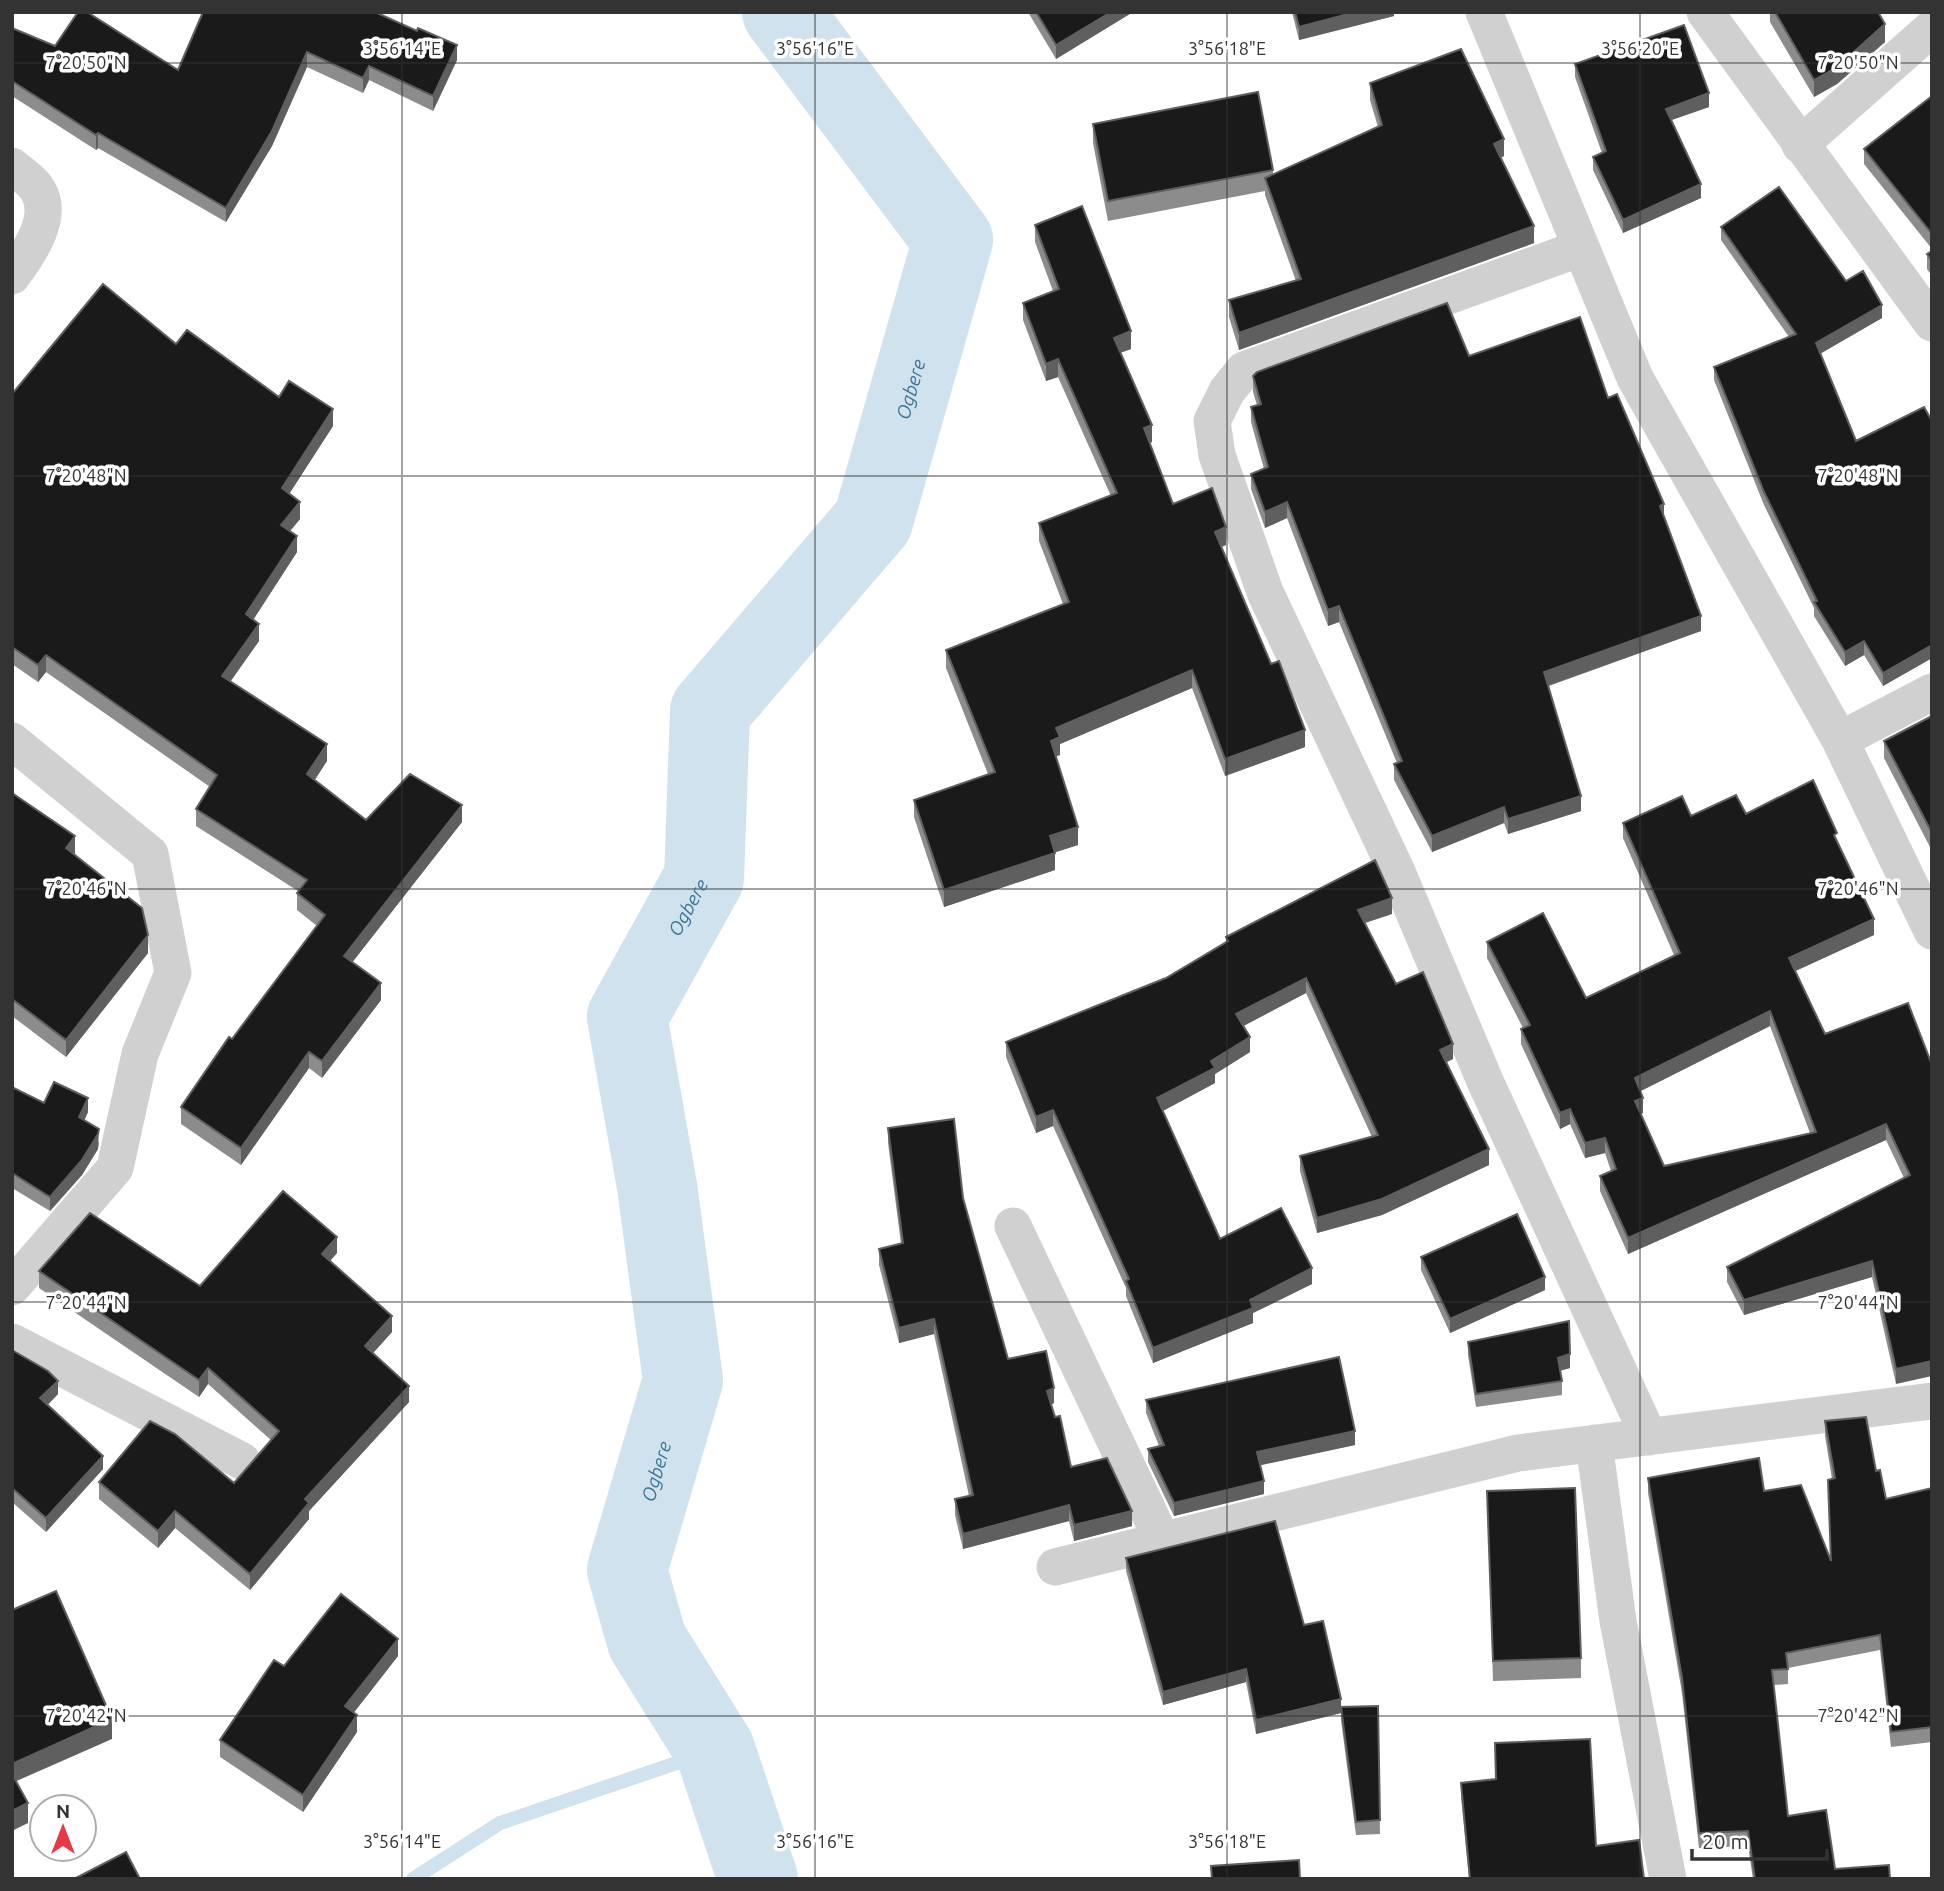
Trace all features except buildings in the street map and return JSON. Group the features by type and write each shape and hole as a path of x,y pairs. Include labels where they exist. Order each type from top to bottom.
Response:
{"street":[{"path":"1484,12 1634,378 1839,740 1932,931"},
{"path":"1705,12 1932,323"},
{"path":"1800,145 1932,28"},
{"path":"12,166 35,186 43,207 36,243 12,276"},
{"path":"1581,247 1244,369 1227,391 1212,421 1217,455 1265,592 1397,872 1485,1080 1649,1437"},
{"path":"1839,740 1932,692"},
{"path":"12,741 149,854 173,973 140,1055 115,1168 12,1287"},
{"path":"1013,1226 1162,1540"},
{"path":"12,1342 242,1461"},
{"path":"1055,1567 1518,1453 1932,1401"},
{"path":"1594,1443 1618,1621 1668,1879"}],"waterway":[{"name":"Ogbere","path":"758,1879 715,1750 647,1641 627,1570 683,1380 657,1186 627,1017 704,878 710,711 873,521 953,240 782,12"},
{"path":"413,1879 500,1823 715,1750"}]}
